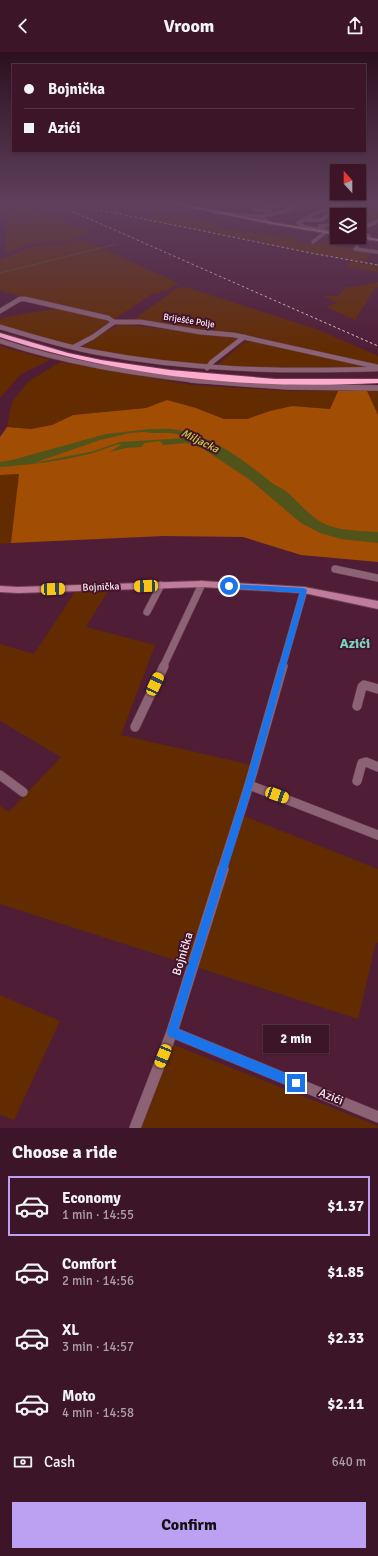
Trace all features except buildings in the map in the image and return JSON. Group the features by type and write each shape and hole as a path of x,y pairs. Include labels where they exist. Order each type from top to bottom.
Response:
{"highway":[{"path":"0,332 52,347 76,352 128,362 184,370 332,379 378,377"},
{"path":"0,335 33,346 78,357 122,366 171,372 267,380 327,382 378,381"}],"main road":[{"name":"Bojnička","path":"0,589 18,590 202,584 304,590 378,604"}],"street":[{"name":"Briješće Polje","path":"0,311 25,299 108,318 114,322 127,320 244,337 378,368"},
{"path":"74,347 94,337 114,322"},
{"name":"Briješće Polje","path":"0,327 74,347 125,358 207,368 302,372 378,368"},
{"path":"207,368 212,362 244,337"},
{"path":"0,342 57,358 102,367 167,377 244,385 313,388 378,388"},
{"path":"335,569 378,578"},
{"path":"135,727 202,584"},
{"path":"147,612 161,585"},
{"name":"Bojnička","path":"135,1128 172,1032 249,785 304,590"},
{"path":"357,706 362,687 364,686 378,689"},
{"path":"357,781 362,763 378,767"},
{"path":"0,775 22,792"},
{"path":"249,785 378,835"},
{"name":"Azići","path":"172,1032 378,1117"}],"shaded area":[{"path":"16,253 113,253 178,283 166,291 156,294 153,293 115,319 0,291 0,260"},
{"path":"312,253 371,253 365,263 316,254"},
{"path":"351,262 378,266 378,272 344,266"},
{"path":"378,282 378,287 376,287 355,320 326,307 337,303 324,296 338,296 347,287 355,287"},
{"path":"185,287 319,330 378,356 378,365 304,350 261,338 132,321 177,288"},
{"path":"60,308 111,320 88,337 71,346 17,332 0,325 0,320 6,317"},
{"path":"123,324 237,339 207,366 156,360 81,348 107,331"},
{"path":"254,340 303,353 378,369 215,367 242,344"},
{"path":"0,346 50,360 21,374 0,398"},
{"path":"60,362 192,385 291,391 338,391 330,409 292,406 270,411 247,419 224,419 196,408 167,400 146,408 73,415 52,425 30,429 7,427 12,402 28,382"},
{"path":"378,390 378,415 367,391"},
{"path":"338,391 367,391 378,415 378,562 301,555 243,537 164,536 11,543 19,474 0,475 0,437 7,427 31,429 52,425 73,415 146,408 167,400 196,408 224,419 247,419 270,411 292,406 330,409"},
{"path":"20,474 11,543 0,544 0,475"},
{"path":"109,589 86,627 155,645 121,735 256,766 239,814 378,869 378,943 376,942 358,1019 0,904 0,806 9,812 61,757 0,721 0,644 34,654 75,592"},
{"path":"0,995 60,1021 14,1120 0,1115"},
{"path":"164,1041 378,1126 378,1128 136,1128"}],"water":[{"name":"Miljacka","path":"150,429 168,429 191,433 204,438 228,450 285,491 318,520 330,526 342,529 378,532 378,543 341,539 320,533 301,523 250,480 202,448 187,443 163,445 160,441 145,443 141,447 126,448 110,452 122,444 119,444 93,453 67,459 34,464 0,467 0,462 106,434","holes":["130,433 171,433 187,438 120,442 94,451 34,463 100,440"]}],"waterway":[{"path":"0,273 80,253"}],"railway":[{"path":"167,253 378,346"},
{"path":"312,253 378,265"}],"district":[{"name":"Azići","path":"355,643"}],"route":[{"path":"229,586 304,590 249,785 172,1032 296,1083"}]}
